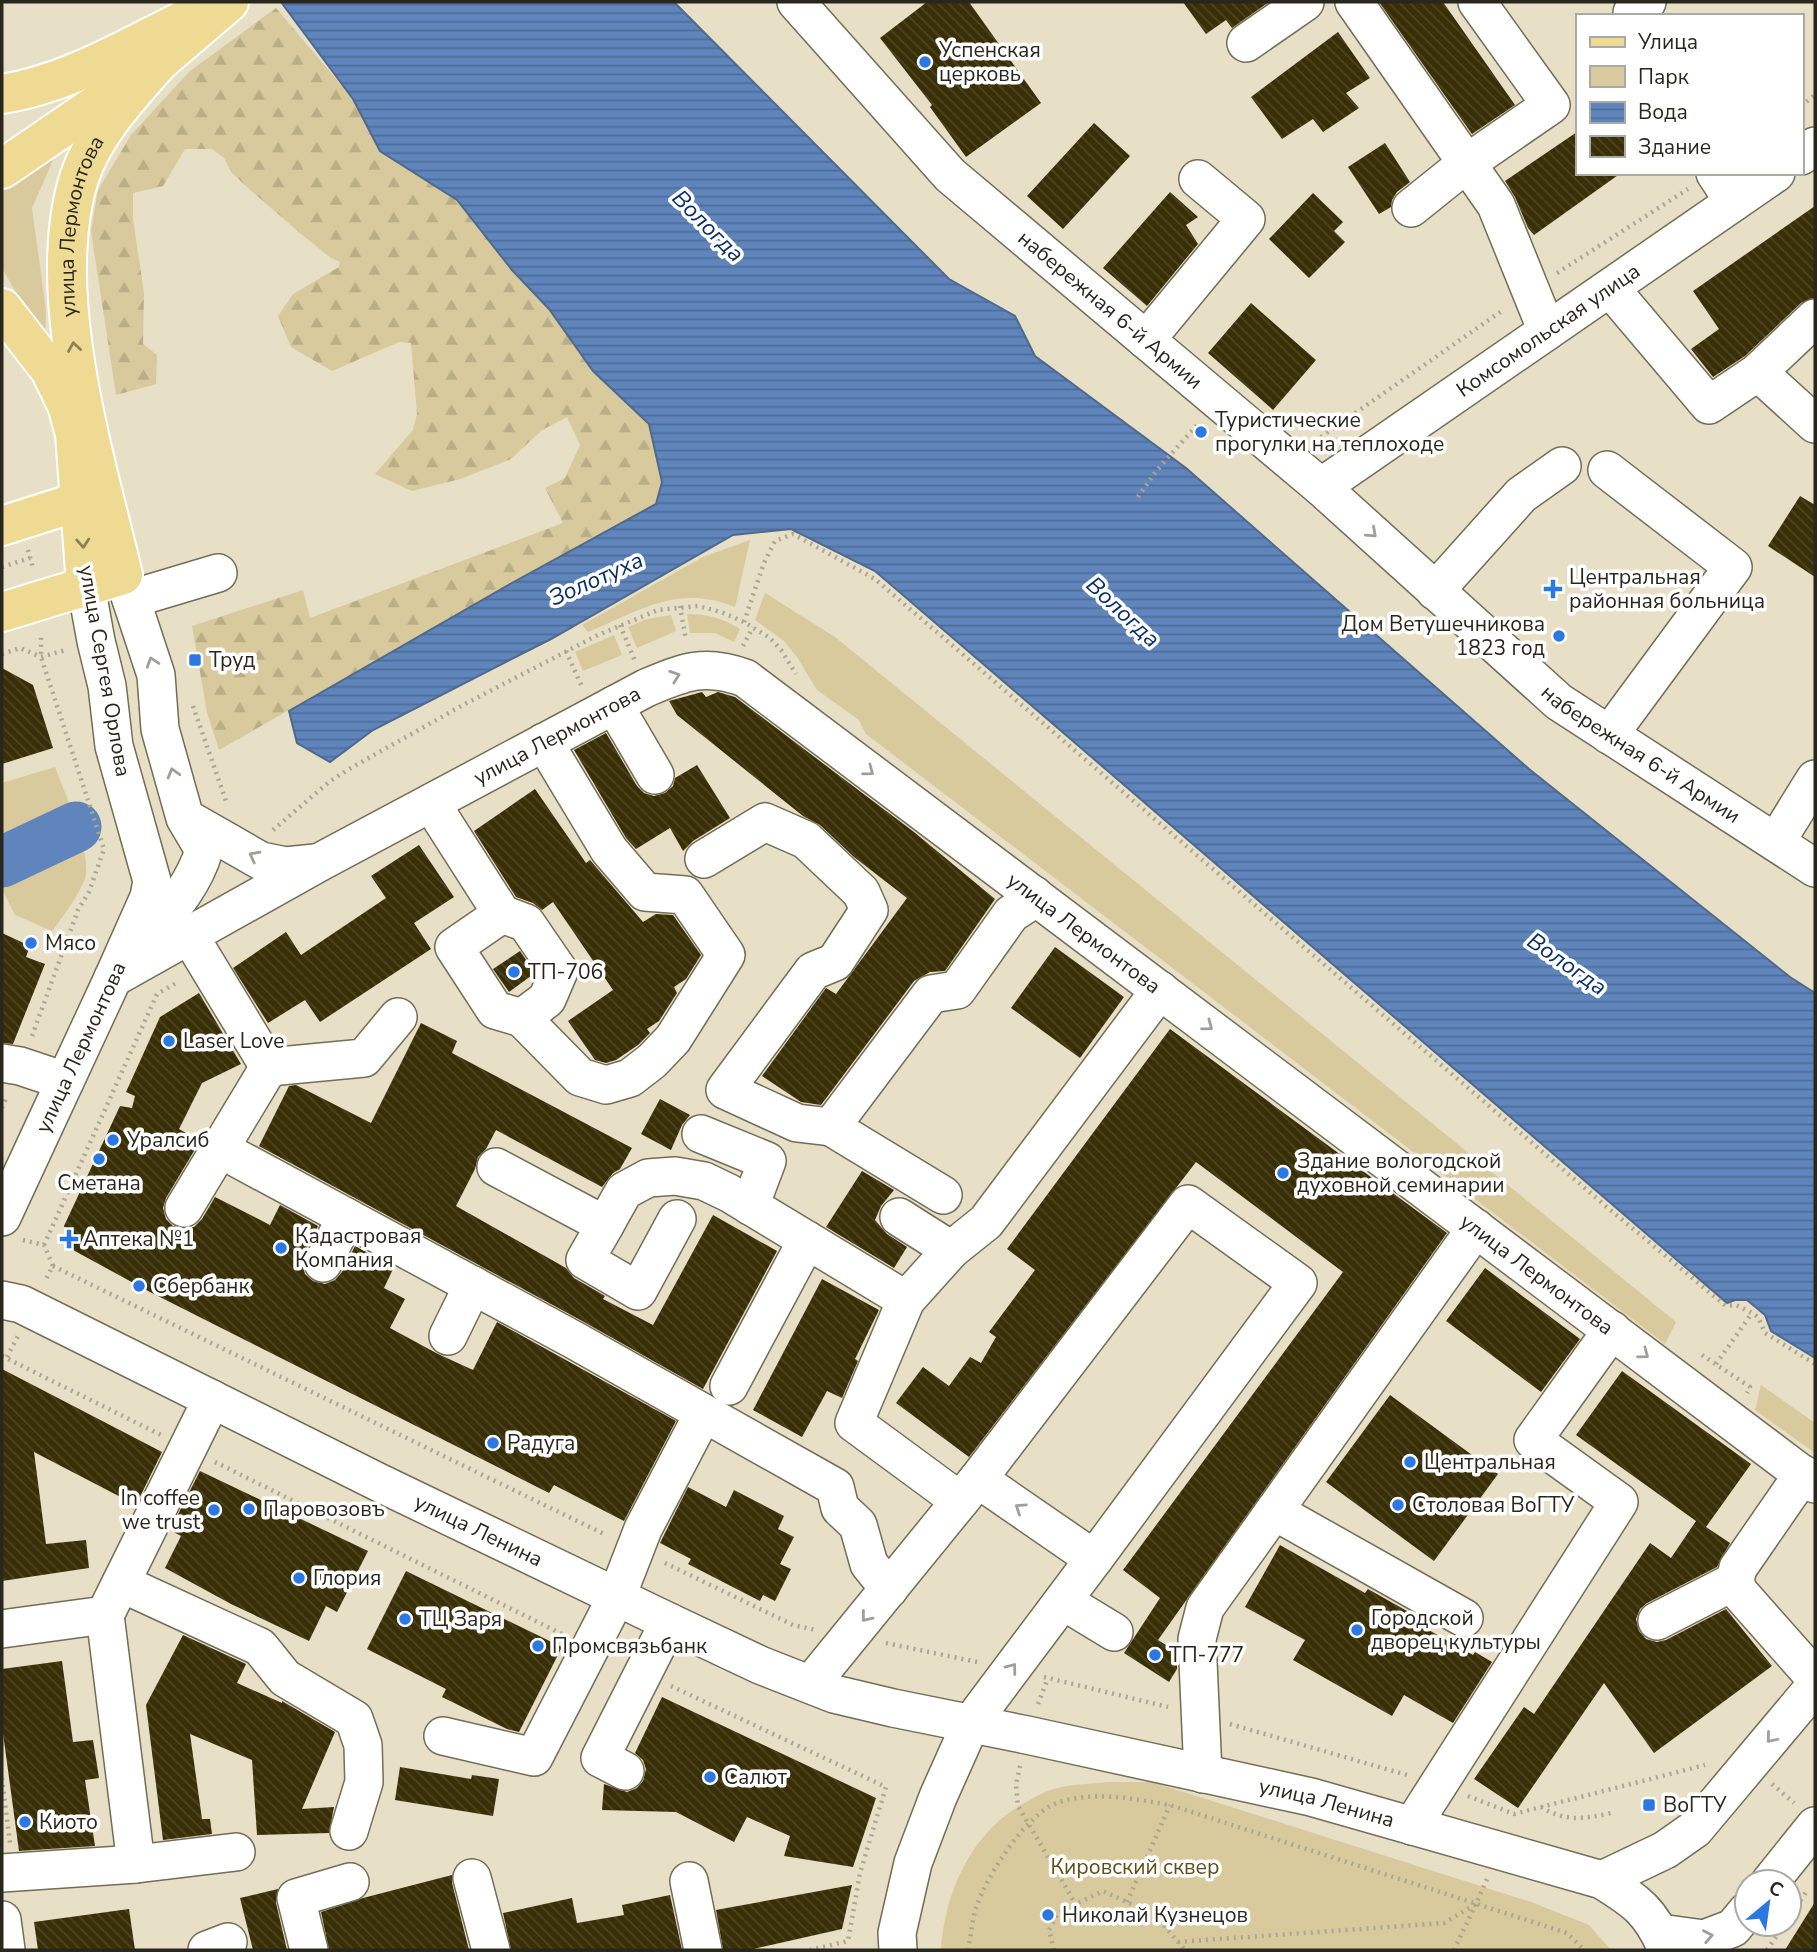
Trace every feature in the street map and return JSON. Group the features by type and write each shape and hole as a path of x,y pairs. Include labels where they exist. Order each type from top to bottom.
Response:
{"main road":[{"path":"2,169 160,61 229,2"},
{"path":"2,94 22,91 85,68 205,9"},
{"path":"2,140 205,9"},
{"name":"улица Лермонтова","path":"86,414 68,301 70,215 80,177 92,150 124,103 160,61"},
{"name":"улица Сергея Орлова","path":"2,308 50,370 67,405 92,497 127,587"},
{"path":"50,370 86,414"},
{"name":"улица Сергея Орлова","path":"86,414 92,497 86,586"},
{"path":"2,526 92,497"},
{"path":"2,612 86,586 127,587"}],"street":[{"name":"набережная 6-й Армии","path":"796,2 950,174 1321,487 1559,702 1815,868"},
{"path":"1246,43 1306,2"},
{"path":"1354,2 1496,205 1547,331"},
{"path":"1411,208 1467,163 1564,96 1477,2"},
{"path":"1632,14 1647,2"},
{"name":"Комсомольская улица","path":"1321,487 1610,288 1712,188 1767,175"},
{"path":"1146,340 1246,219 1198,178"},
{"path":"1610,288 1709,404 1758,372 1815,318"},
{"path":"1758,372 1815,424"},
{"path":"1435,591 1521,495 1562,466"},
{"path":"1607,470 1733,567 1609,735"},
{"path":"127,587 218,573"},
{"name":"улица Сергея Орлова","path":"86,586 107,686 114,746 152,881 113,978"},
{"name":"улица Сергея Орлова","path":"113,978 190,884 199,869 204,850 185,818 160,729 156,675 127,587"},
{"name":"улица Лермонтова","path":"2,1217 113,978 320,862 646,688 692,670 726,671 745,678 1809,1479"},
{"path":"614,705 655,775"},
{"path":"502,914 454,947 495,1010 522,1018 580,1077 606,1085 630,1078 652,1061 673,1039 726,955 685,895 645,892 609,850 544,742"},
{"path":"1776,842 1815,779"},
{"path":"430,803 502,914 526,923 559,971 547,999 522,1018"},
{"path":"139,835 154,844 176,844 185,830 185,818"},
{"name":"улица Лермонтова","path":"185,818 261,861 286,866 320,862"},
{"path":"704,859 765,822 806,840 861,892 869,910 835,962 813,971 725,1090 797,1123 831,1127 943,1195"},
{"path":"139,835 190,884 218,901 243,906"},
{"path":"831,1127 931,995 957,990 1011,914 1028,903 1034,895"},
{"path":"189,935 269,1067"},
{"path":"1094,1559 854,1423 906,1300 951,1250 986,1222 1160,990"},
{"path":"269,1067 364,1058 398,1017"},
{"path":"11,1064 65,1081"},
{"path":"184,1208 269,1067"},
{"path":"701,1135 767,1161 750,1206"},
{"path":"220,1149 574,1340 835,1487 840,1508 858,1525 869,1564 889,1588"},
{"path":"496,1167 605,1225"},
{"path":"677,1219 638,1291 585,1260 624,1191 648,1178 674,1175 704,1181 906,1300"},
{"path":"811,1684 969,1490 1188,1204 1298,1283 971,1723 938,1797 913,1863 897,1933 898,1950"},
{"path":"323,1263 346,1217"},
{"path":"899,1217 951,1250"},
{"path":"1203,1774 1197,1639 1205,1608 1476,1228"},
{"path":"729,1386 807,1240"},
{"path":"448,1336 473,1285"},
{"name":"улица Ленина","path":"2,1300 20,1304 380,1483 760,1665 834,1693 1311,1797 1601,1880 1638,1902 1663,1941"},
{"path":"1412,1826 1619,1502 1533,1440 1612,1330"},
{"path":"136,1864 105,1615 212,1399"},
{"path":"443,1736 534,1757 617,1596 635,1549 703,1414"},
{"path":"1809,1479 1738,1568 1735,1581 1739,1592 1815,1678"},
{"path":"1274,1511 1464,1618"},
{"path":"1657,1621 1735,1581"},
{"path":"121,1583 260,1647 285,1678 354,1718 363,1745 364,1782 349,1831"},
{"path":"1063,1601 1114,1633"},
{"path":"2,1629 105,1615"},
{"path":"625,1770 600,1758 669,1622"},
{"path":"1601,1880 1664,1850 1695,1829 1815,1686"},
{"path":"1783,1868 1812,1837"},
{"path":"8,1872 136,1864 236,1852"},
{"path":"472,1878 491,1950"},
{"path":"689,1881 703,1950"},
{"path":"309,1950 296,1898 350,1882"},
{"path":"2,1920 6,1950"},
{"path":"1663,1941 1704,1939 1733,1928"}],"path":[{"path":"1288,460 1399,385 1531,290 1712,188"},
{"path":"1138,497 1157,470 1201,420"},
{"path":"744,622 764,563 775,541 793,534 875,579 1630,1226 1726,1306 1736,1306 1752,1313 1758,1317 1765,1333 1815,1364"},
{"path":"2,568 30,558"},
{"path":"681,606 685,635"},
{"path":"620,625 631,652"},
{"path":"750,633 753,627"},
{"path":"2,654 20,648 41,657"},
{"path":"566,651 578,678"},
{"path":"196,716 226,802"},
{"path":"2,1108 11,1064 78,910 89,892 104,849 75,761"},
{"path":"292,813 329,782"},
{"path":"52,1266 793,1625 1012,1669 1154,1702 1439,1784 1514,1814 1712,1763"},
{"path":"1716,1364 1752,1313"},
{"path":"2,1356 590,1647"},
{"path":"1707,1358 1750,1387"},
{"path":"643,1673 886,1787 860,1873 848,1941 849,1950"},
{"path":"1027,1735 1016,1785 1018,1806 1075,1903"},
{"path":"2,1778 8,1872"},
{"path":"968,1950 976,1907 998,1863 1028,1823 1056,1803 1108,1795 1170,1805 1567,1933 1584,1950"},
{"path":"1127,1902 1170,1805"},
{"path":"1541,1807 1551,1813 1582,1819 1611,1813"},
{"path":"1454,1950 1514,1814"},
{"path":"1803,1898 1809,1889"},
{"path":"1054,1950 1049,1930 1058,1913 1103,1891 1155,1916 1185,1950"},
{"path":"1178,1942 1444,1923 1476,1904"},
{"path":"810,1950 848,1941"}],"green space":[{"path":"276,8 353,99 380,151 457,200 512,270 549,309 593,371 649,424 662,482 656,504 219,750 207,712 192,626 303,590 310,618 563,523 545,488 565,478 580,445 567,417 542,430 511,459 460,479 412,491 375,474 413,430 417,414 411,343 399,342 332,371 291,347 278,316 293,294 339,267 340,262 301,234 249,189 231,172 224,158 212,149 185,149 163,186 133,193 133,219 144,293 143,344 157,355 156,384 116,395 91,231 98,190 131,135 190,71"},
{"path":"73,129 53,160 32,208 46,311 45,337 42,338 2,268 2,171"},
{"path":"750,540 735,607 695,598 677,599 643,608 588,632 582,625 703,557"},
{"path":"765,593 835,637 1676,1322 1665,1344 866,734 859,720 817,690 784,641 755,620"},
{"path":"687,614 714,617 740,629 734,642 715,633 690,633"},
{"path":"671,615 676,631 637,648 628,627 647,619"},
{"path":"614,635 622,655 583,671 575,652"},
{"path":"55,767 80,835 86,874 77,896 52,931 15,915 2,889 2,783"},
{"path":"1761,1385 1815,1423 1815,1453 1755,1410"},
{"name":"Кировский сквер","path":"1152,1782 1531,1902 1589,1925 1611,1950 941,1950 949,1905 956,1884 978,1844 993,1827 1010,1812 1048,1791 1067,1786"}],"water":[{"name":"Вологда","path":"281,2 674,2 949,279 1015,316 1035,356 1186,468 1529,769 1790,977 1815,993 1815,1358 1771,1331 1765,1315 1747,1300 1727,1303 875,571 791,529 733,535 551,639 373,730 330,762 297,743 289,711 656,504 662,482 649,424 593,371 549,309 512,270 457,200 380,151 353,99"}],"building":[{"path":"927,2 969,2 1041,103 966,157 930,107 932,105 880,38"},
{"path":"1183,2 1269,2 1232,28 1226,20 1206,34"},
{"path":"1379,2 1443,2 1515,105 1472,134"},
{"path":"1338,32 1370,78 1346,93 1359,108 1323,132 1313,119 1282,139 1251,97"},
{"path":"1094,123 1130,156 1063,229 1027,196"},
{"path":"1576,133 1576,175 1618,175 1534,235 1505,181"},
{"path":"1385,143 1410,182 1397,192 1391,207 1379,214 1348,167"},
{"path":"1170,192 1198,217 1186,225 1198,244 1147,306 1103,268"},
{"path":"1313,193 1343,222 1334,231 1345,242 1309,278 1269,239"},
{"path":"1815,206 1815,298 1801,303 1745,356 1713,377 1691,349 1719,329 1693,291"},
{"path":"1251,303 1316,360 1273,410 1208,353"},
{"path":"1800,496 1815,505 1815,577 1768,546"},
{"path":"2,668 33,685 53,748 2,764"},
{"path":"702,692 706,697 718,692 735,697 914,832 995,899 945,971 930,972 914,981 821,1105 801,1102 762,1076 826,988 836,994 907,898 854,857 820,825 803,816 677,715 669,701"},
{"path":"606,733 637,786 644,793 654,796 665,793 673,786 675,778 697,765 730,818 693,841 683,851 670,828 636,849 626,838 574,750"},
{"path":"535,789 586,863 590,860 643,922 656,914 673,915 701,955 686,979 674,987 677,993 659,1021 647,1029 650,1033 616,1060 606,1063 595,1060 568,1021 613,990 553,902 542,910 533,903 516,897 474,831"},
{"path":"419,845 454,897 414,923 431,949 320,1022 305,1000 268,1023 233,968 286,932 301,955 386,898 371,876"},
{"path":"2,933 30,946 26,957 45,964 13,1044 2,1043"},
{"path":"1055,947 1124,997 1080,1058 1011,1008"},
{"name":"ТП-706","path":"520,951 535,973 509,992 493,969"},
{"path":"199,993 241,1064 202,1083 179,1129 200,1141 166,1198 163,1208 166,1219 173,1226 183,1229 194,1227 215,1197 270,1225 280,1205 318,1226 302,1264 305,1274 313,1281 325,1284 335,1280 355,1246 394,1267 384,1288 405,1299 390,1328 473,1370 497,1322 676,1421 624,1521 554,1485 549,1493 150,1292 73,1250 64,1226 120,1106 132,1108 135,1096 126,1092 160,1017"},
{"path":"421,1023 457,1041 452,1053 632,1148 620,1169 613,1173 602,1187 496,1130 486,1149 478,1157 475,1169 456,1206 566,1268 574,1278 605,1296 603,1299 653,1325 713,1215 777,1251 703,1389 259,1146 289,1086 296,1085 371,1123"},
{"path":"1170,1029 1447,1233 1158,1640 1177,1652 1177,1669 1169,1682 1124,1653 1160,1598 1123,1570 1343,1272 1196,1162 969,1457 896,1403 923,1367 949,1386 970,1357 981,1363 996,1337 989,1332 1035,1270 1007,1249"},
{"path":"660,1099 690,1115 682,1125 671,1150 641,1134"},
{"path":"862,1171 894,1190 881,1206 875,1220 887,1234 907,1247 894,1268 826,1227"},
{"path":"1485,1268 1580,1339 1541,1392 1446,1321"},
{"path":"822,1279 879,1310 855,1359 858,1361 842,1398 827,1391 802,1437 753,1410"},
{"path":"2,1369 162,1452 136,1505 34,1452 46,1544 86,1540 89,1568 2,1581"},
{"path":"1622,1371 1751,1464 1706,1527 1730,1543 1717,1567 1647,1603 1640,1609 1636,1619 1639,1631 1646,1639 1657,1642 1666,1640 1726,1609 1772,1666 1654,1753 1604,1683 1518,1808 1474,1779 1524,1707 1534,1714 1650,1543 1671,1558 1696,1521 1576,1435"},
{"path":"1390,1395 1498,1474 1434,1561 1326,1482"},
{"path":"200,1471 368,1551 337,1612 326,1606 309,1641 231,1604 165,1568 181,1536 170,1530"},
{"path":"688,1487 726,1507 734,1490 784,1516 778,1529 794,1537 780,1564 791,1569 775,1601 763,1595 760,1601 688,1564 691,1559 660,1543"},
{"name":"Городской дворец культуры","path":"1280,1545 1365,1593 1368,1589 1414,1615 1411,1620 1473,1655 1475,1652 1492,1662 1453,1723 1404,1695 1392,1716 1293,1660 1305,1640 1245,1607"},
{"path":"406,1571 562,1647 519,1732 507,1729 442,1697 446,1689 367,1649"},
{"path":"183,1635 246,1664 237,1683 282,1701 335,1732 302,1809 334,1807 329,1833 257,1835 252,1760 190,1734 202,1819 210,1819 212,1834 163,1840 146,1705"},
{"path":"62,1661 73,1742 93,1740 99,1778 85,1780 95,1846 19,1851 2,1726 2,1669"},
{"path":"662,1697 876,1798 853,1867 784,1856 790,1836 747,1817 734,1842 676,1812 602,1810 604,1784 627,1792 637,1788 643,1781 646,1769 643,1760 635,1753"},
{"path":"400,1767 471,1779 472,1775 499,1779 493,1816 395,1800"},
{"path":"452,1875 469,1950 329,1950 321,1912"},
{"path":"852,1885 842,1929 749,1950 723,1950 716,1910"},
{"path":"278,1889 276,1903 287,1950 253,1950 240,1898"},
{"path":"670,1895 682,1950 511,1950 503,1913 572,1898 577,1923 624,1915 622,1905"},
{"path":"1815,1902 1815,1950 1785,1950 1792,1938 1803,1938 1803,1921"},
{"path":"129,1909 135,1950 38,1950 34,1922"}],"waterway":[{"name":"Золотуха","path":"2,862 76,827"}],"place":[{"name":"Успенская церковь","path":"925,62"},
{"name":"Туристические прогулки на теплоходе","path":"1201,432"},
{"name":"Центральная районная больница","path":"1553,589"},
{"name":"Дом Ветушечникова 1823 год","path":"1559,636"},
{"name":"Труд","path":"195,660"},
{"name":"Мясо","path":"31,943"},
{"name":"ТП-706","path":"514,972"},
{"name":"Laser Love","path":"169,1041"},
{"name":"Уралсиб","path":"113,1140"},
{"name":"Сметана","path":"99,1159"},
{"name":"Здание вологодской духовной семинарии","path":"1283,1173"},
{"name":"Аптека №1","path":"69,1239"},
{"name":"Кадастровая Компания","path":"281,1248"},
{"name":"Сбербанк","path":"139,1286"},
{"name":"Радуга","path":"493,1443"},
{"name":"Центральная","path":"1410,1462"},
{"name":"Столовая ВоГТУ","path":"1398,1505"},
{"name":"Паровозовъ","path":"249,1509"},
{"name":"In coffee we trust","path":"214,1510"},
{"name":"Глория","path":"299,1578"},
{"name":"ТЦ Заря","path":"405,1619"},
{"name":"Городской дворец культуры","path":"1357,1630"},
{"name":"Промсвязьбанк","path":"538,1646"},
{"name":"ТП-777","path":"1155,1655"},
{"name":"Салют","path":"710,1777"},
{"name":"ВоГТУ","path":"1649,1805"},
{"name":"Киото","path":"25,1822"},
{"name":"Николай Кузнецов","path":"1048,1915"}]}
